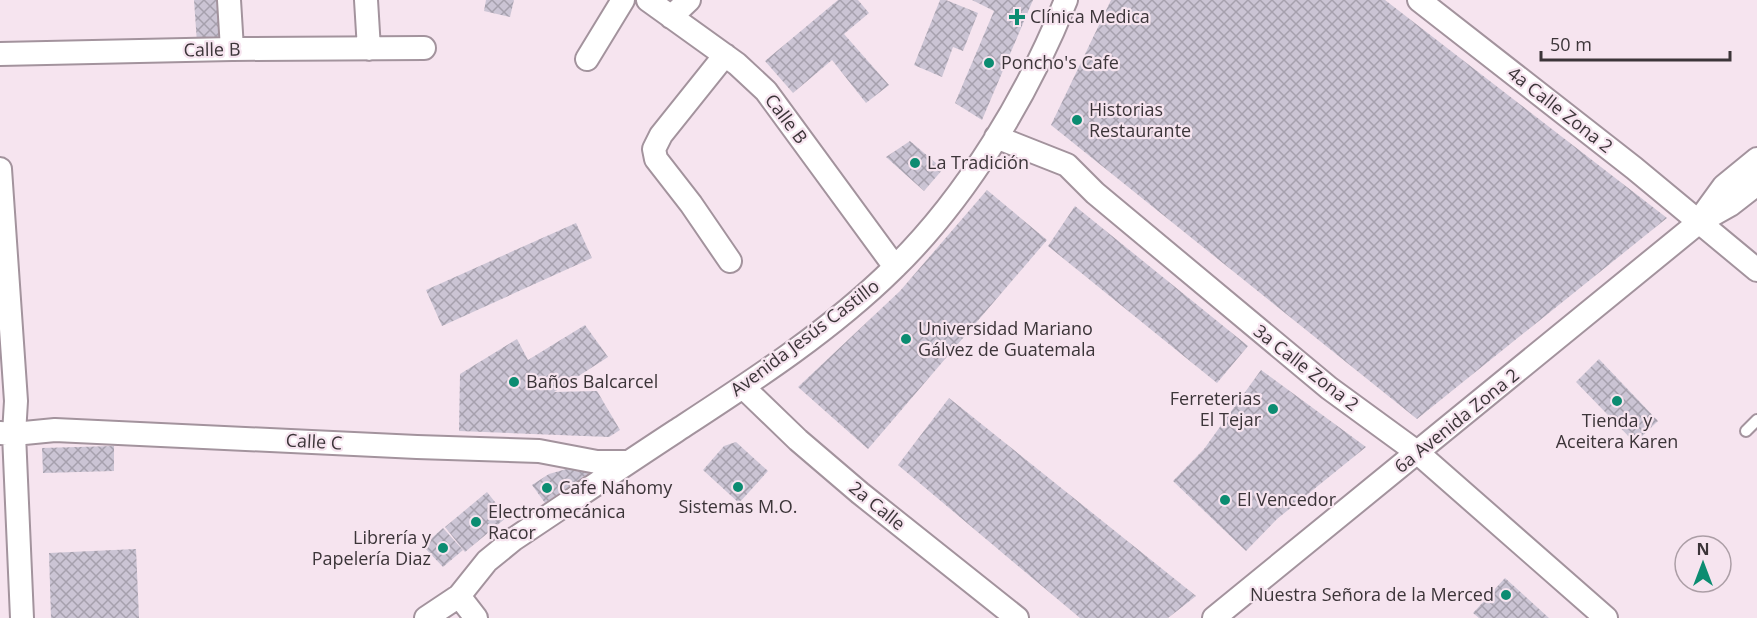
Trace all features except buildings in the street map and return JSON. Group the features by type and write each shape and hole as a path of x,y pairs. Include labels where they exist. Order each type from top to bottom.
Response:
{"street":[{"path":"229,0 232,50"},
{"path":"366,0 369,49"},
{"path":"587,59 623,0"},
{"name":"Calle B","path":"648,0 725,55 766,91 895,267"},
{"path":"671,17 689,0"},
{"name":"Avenida Jesús Castillo","path":"426,618 458,607 487,561 514,539 743,387 833,320 895,267 955,197 996,137 1039,60 1066,0"},
{"name":"4a Calle Zona 2","path":"1419,0 1634,168 1757,270"},
{"name":"Calle B","path":"0,54 424,48"},
{"path":"725,55 661,135 654,149 656,159 692,204 730,261"},
{"name":"3a Calle Zona 2","path":"996,137 1067,165 1095,193 1320,381 1418,453 1606,618"},
{"name":"6a Avenida Zona 2","path":"1698,222 1724,186 1757,159"},
{"path":"0,170 16,401 7,433 22,618"},
{"name":"6a Avenida Zona 2","path":"1214,618 1698,222 1730,205 1757,184"},
{"name":"2a Calle","path":"743,387 798,440 860,493 1017,618"},
{"name":"Calle C","path":"7,433 56,430 538,451 597,462 628,462"},
{"path":"458,607 476,618"}],"lane":[{"path":"1746,431 1757,420"}],"place":[{"name":"Clínica Medica","path":"1017,17"},
{"name":"Poncho's Cafe","path":"989,63"},
{"name":"Historias Restaurante","path":"1077,120"},
{"name":"La Tradición","path":"915,163"},
{"name":"Universidad Mariano Gálvez de Guatemala","path":"906,339"},
{"name":"Baños Balcarcel","path":"514,382"},
{"name":"Tienda y Aceitera Karen","path":"1617,401"},
{"name":"Ferreterias El Tejar","path":"1273,409"},
{"name":"Sistemas M.O.","path":"738,487"},
{"name":"Cafe Nahomy","path":"547,488"},
{"name":"El Vencedor","path":"1225,500"},
{"name":"Electromecánica Racor","path":"476,522"},
{"name":"Librería y Papelería Diaz","path":"443,548"},
{"name":"Nuestra Señora de la Merced","path":"1506,595"}]}
